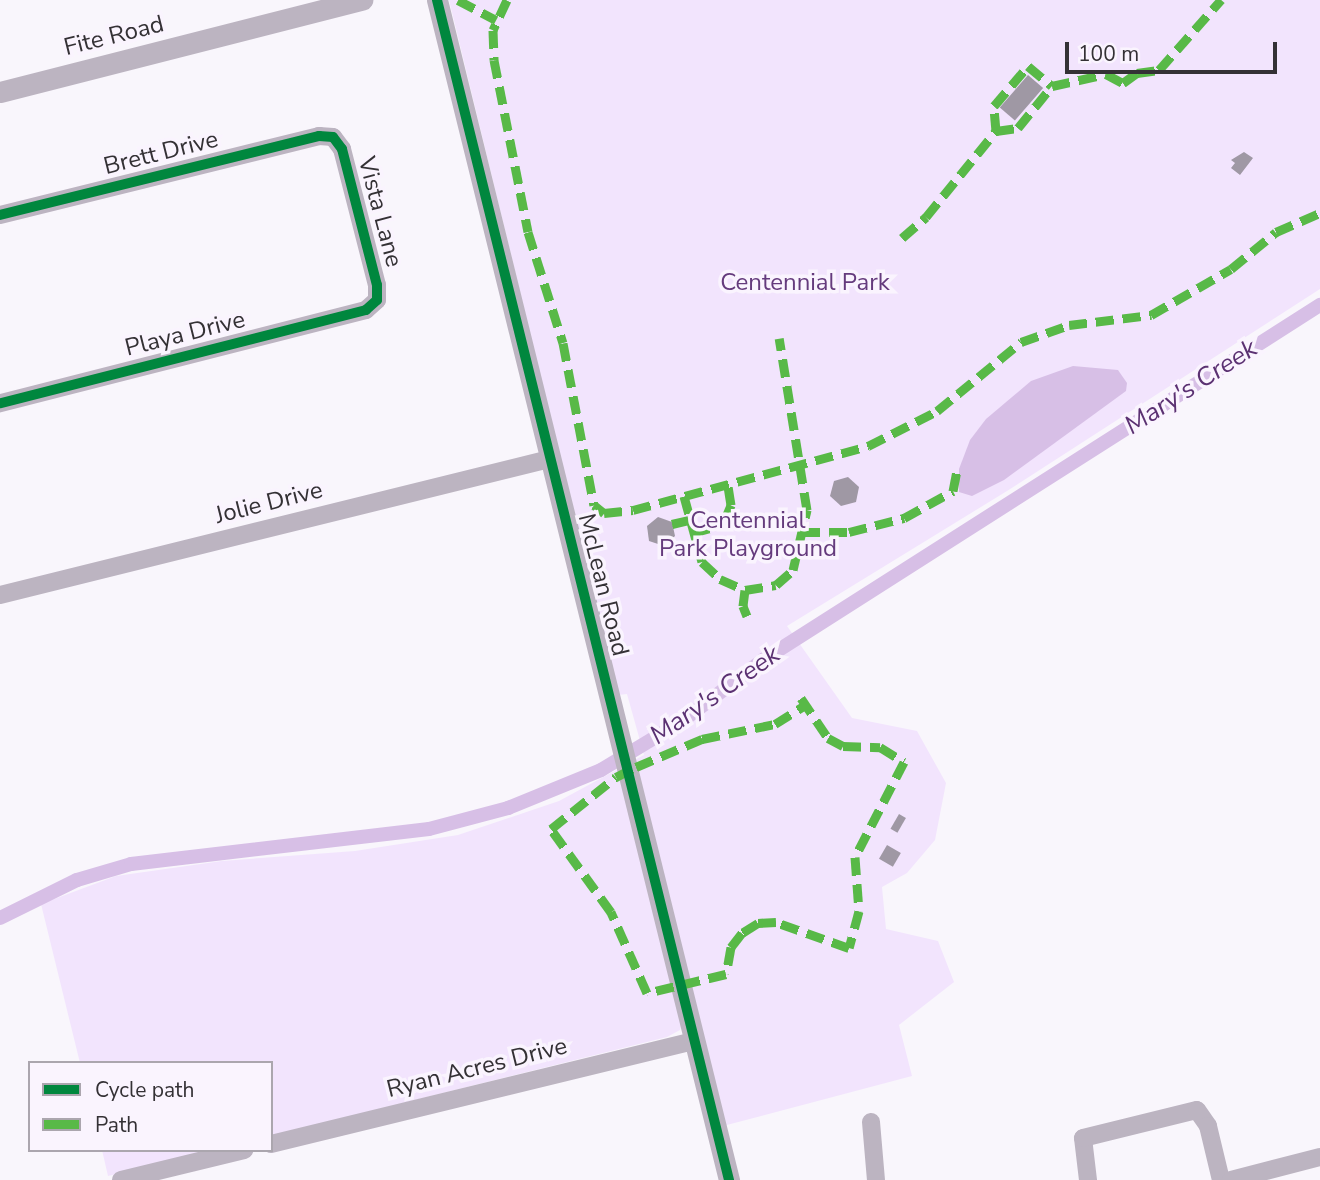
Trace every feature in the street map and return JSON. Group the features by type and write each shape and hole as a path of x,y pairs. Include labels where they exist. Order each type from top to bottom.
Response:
{"street":[{"name":"Fite Road","path":"0,92 309,6 362,0"},
{"name":"McLean Road","path":"437,0 729,1180"},
{"name":"Brett Drive","path":"0,215 319,136 333,137"},
{"name":"Vista Lane","path":"333,137 342,149 377,285 377,300"},
{"name":"Playa Drive","path":"0,403 366,310 377,300"},
{"name":"Jolie Drive","path":"0,595 549,458"},
{"name":"Ryan Acres Drive","path":"273,1144 694,1041"},
{"path":"1088,1180 1083,1138 1184,1110 1197,1110 1208,1126 1222,1180"},
{"path":"871,1122 876,1180"},
{"path":"121,1180 236,1152"},
{"path":"1231,1180 1320,1157"}],"green space":[{"name":"Centennial Park","path":"449,0 1320,0 1320,289 1007,491 787,626 852,718 917,731 946,783 935,840 907,873 882,887 886,929 938,941 954,982 899,1025 912,1076 723,1126 682,1022 680,1030 667,1037 273,1136 273,1061 80,1061 41,904 116,876 222,861 355,851 458,835 559,801 644,755 627,694 618,695"},
{"path":"102,1152 206,1152 108,1176"}],"shaded area":[{"path":"1073,366 1118,370 1127,383 1126,391 1004,480 972,496 959,492 959,469 970,440 986,419 1031,381"}],"building":[{"path":"1028,75 1043,88 1015,121 1000,107"},
{"path":"1244,152 1253,158 1240,175 1231,168 1235,163 1231,160"},
{"path":"848,477 859,487 856,502 841,506 830,496 834,481"},
{"path":"658,517 672,522 675,536 664,546 649,541 647,526"},
{"path":"899,814 906,818 897,833 890,829"},
{"path":"887,845 901,853 893,867 879,859"}],"waterway":[{"name":"Mary's Creek","path":"0,918 77,880 131,864 429,829 508,808 601,770 681,722 763,660 1320,305"}],"marked path":[{"path":"458,0 496,20"},
{"path":"507,0 493,30 494,60 528,232 563,343 594,505 604,513 633,510 868,446 937,411 1021,342 1069,325 1151,315 1231,269 1276,232 1320,213"},
{"path":"902,238 926,217 996,131 994,106 1028,66 1052,86 1106,74 1123,83 1137,73 1159,70 1221,0"},
{"path":"996,131 1018,128 1052,86"},
{"path":"747,616 743,606 745,590 776,585 793,570 807,510 779,338"},
{"path":"802,532 849,532 904,518 953,491 957,471"},
{"path":"692,533 719,526 726,517 731,505 728,485"},
{"path":"684,496 702,562 720,579 745,590"},
{"path":"672,524 689,520"},
{"path":"801,698 828,738 843,746 880,747 904,762 855,857 859,911 849,948 776,922 758,923 742,933 731,947 726,974 647,993 611,912 551,829 616,777 636,767 702,739 775,724 805,705"}],"cycle path":[{"path":"437,0 729,1180"},
{"path":"0,215 319,136 333,137 342,149 377,285 377,300 366,310 0,403"}],"park label":[{"name":"Centennial Park Playground","path":"748,535"}]}
